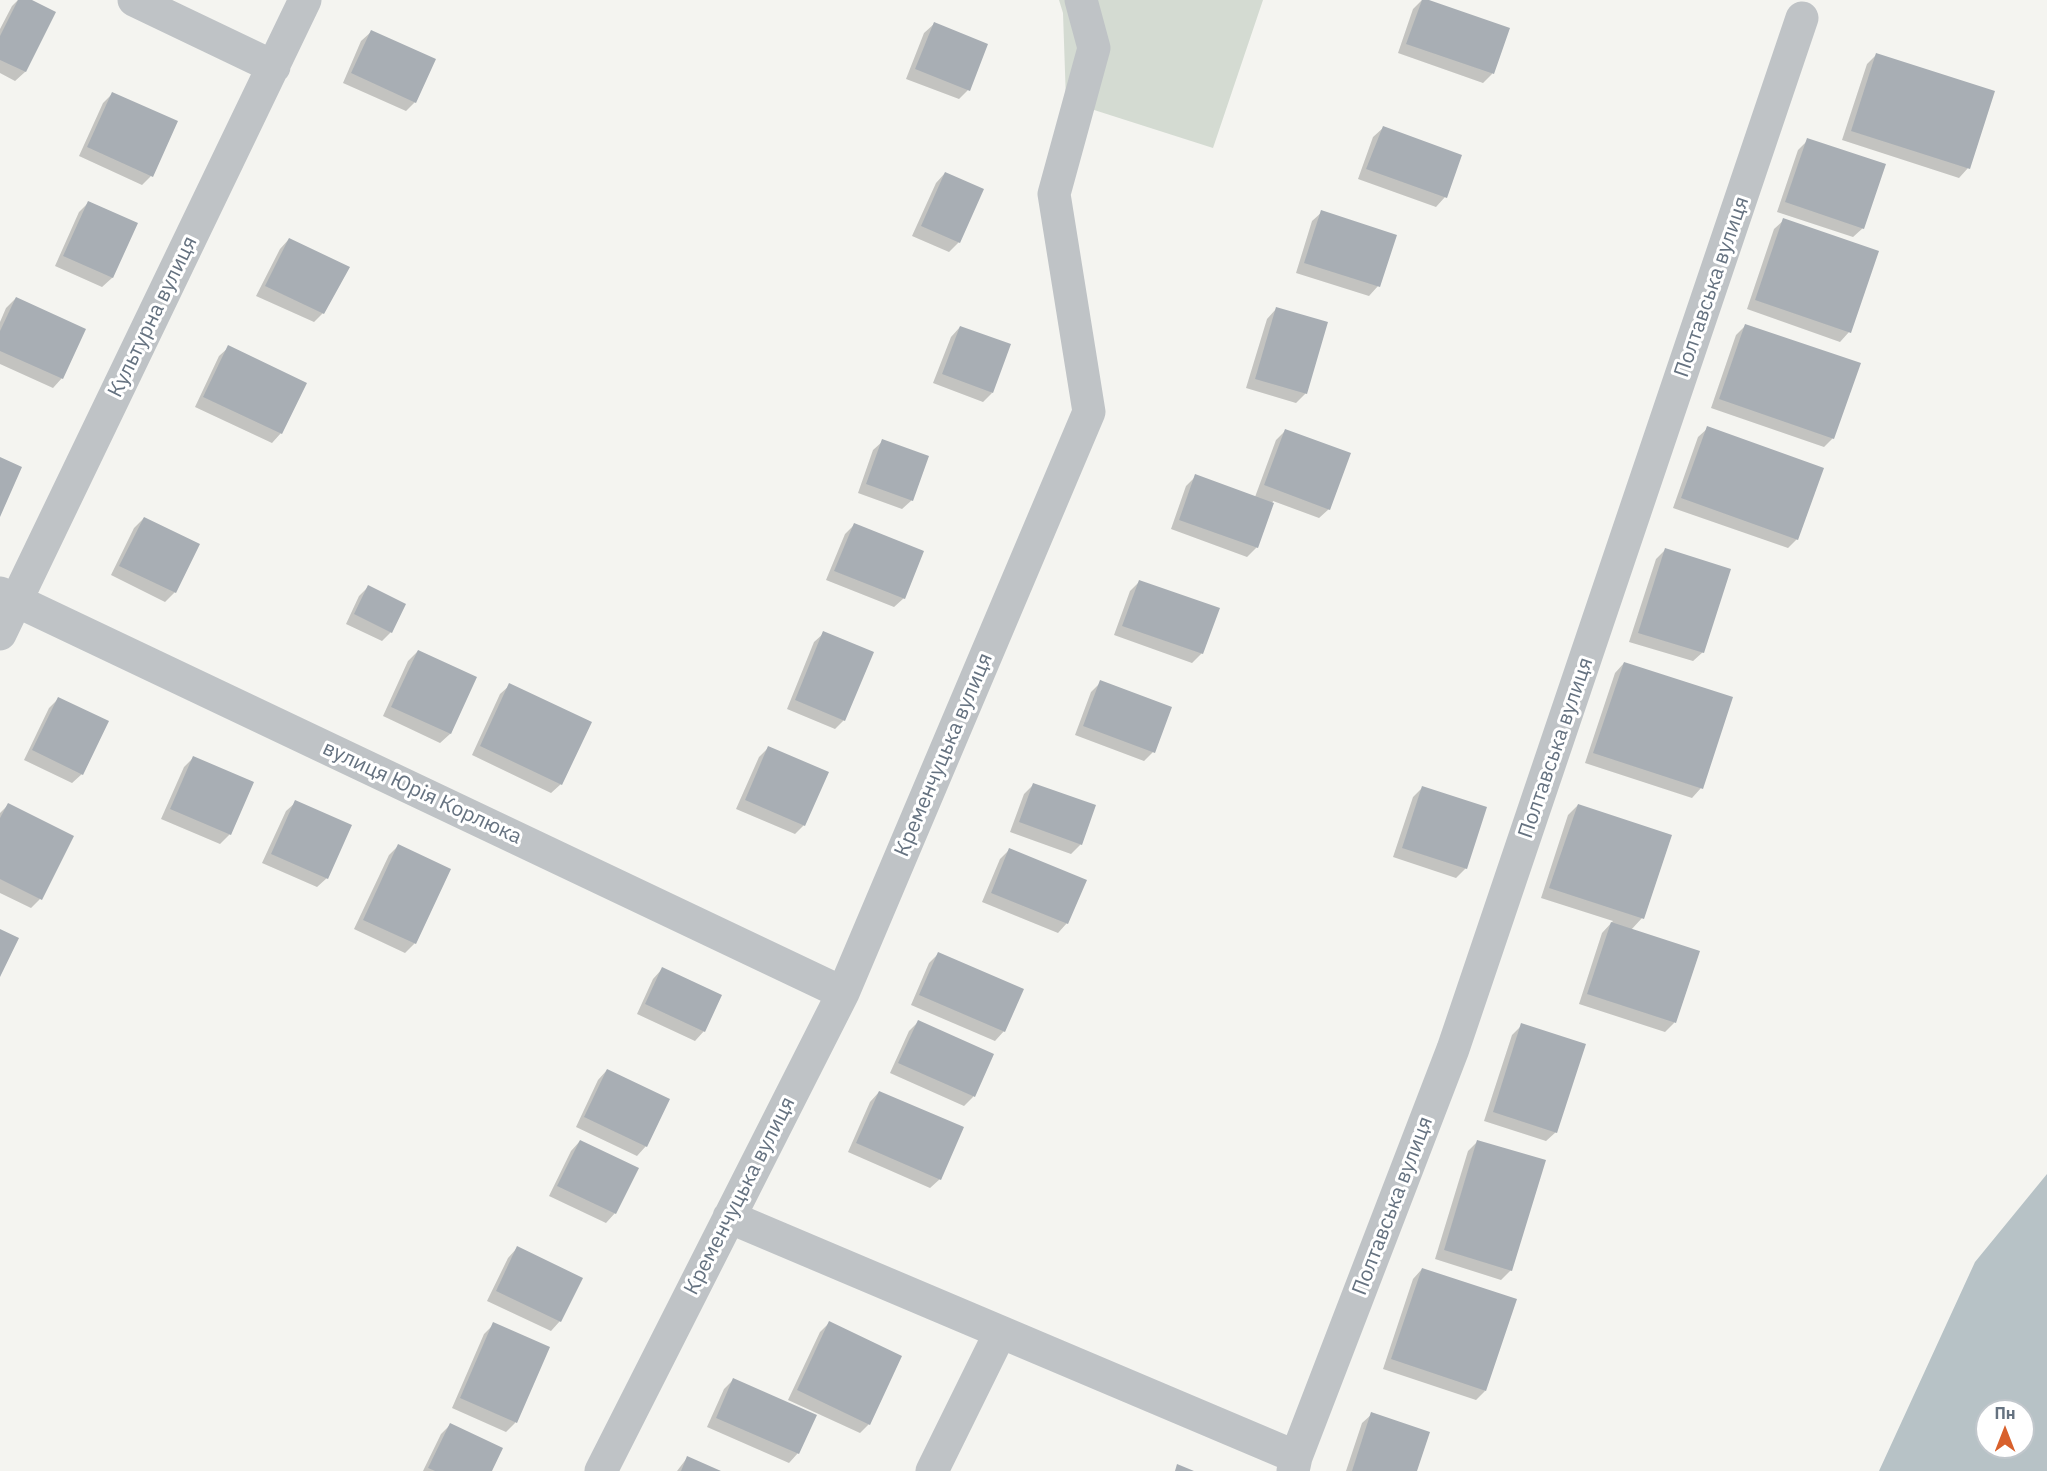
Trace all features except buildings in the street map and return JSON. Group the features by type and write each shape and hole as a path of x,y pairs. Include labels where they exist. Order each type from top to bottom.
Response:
{"street":[{"path":"134,0 274,68"},
{"name":"Культурна вулиця","path":"0,634 8,597 306,0"},
{"name":"Кременчуцька вулиця","path":"601,1471 843,993 1089,412 1054,194 1094,48 1081,0"},
{"name":"Полтавська вулиця","path":"1295,1464 1453,1049 1802,18"},
{"name":"вулиця Юрія Корлюка","path":"8,597 843,993"},
{"path":"729,1217 1000,1333 1295,1464"},
{"path":"932,1471 1000,1333"}],"shaded area":[{"path":"1059,0 1263,0 1213,148 1066,101 1063,13"},
{"path":"2047,1174 2047,1471 1879,1471 1975,1262"}]}
